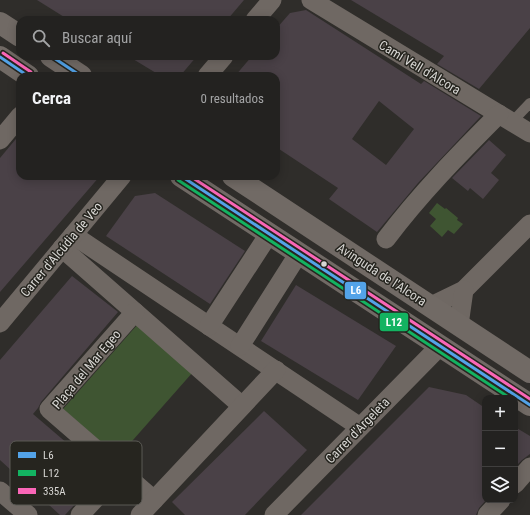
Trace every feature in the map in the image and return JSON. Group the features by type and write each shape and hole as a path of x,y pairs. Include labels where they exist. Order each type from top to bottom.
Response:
{"main road":[{"path":"0,23 16,33"},
{"path":"0,58 22,72"},
{"path":"57,60 75,72"},
{"path":"187,180 530,405"},
{"name":"Avinguda de l'Alcora","path":"239,180 530,372"}],"street":[{"path":"258,16 272,0"},
{"name":"Camí Vell d'Alcora","path":"311,0 530,133"},
{"path":"210,72 221,60"},
{"path":"386,239 407,210 453,160 505,118"},
{"path":"0,140 16,121"},
{"name":"Carrer d'Alcúdia de Veo","path":"0,323 119,180"},
{"path":"431,306 464,290 530,224"},
{"path":"209,326 269,234"},
{"path":"68,242 135,312 242,406"},
{"path":"68,242 209,326 360,427"},
{"path":"240,346 299,253"},
{"path":"459,325 464,290"},
{"name":"Plaça del Mar Egeo","path":"86,441 49,409 135,312"},
{"name":"Carrer d'Argeleta","path":"274,515 440,346"},
{"path":"140,515 276,370"},
{"path":"518,481 530,467"},
{"name":"Plaça del Mar Egeo","path":"142,489 154,500"},
{"path":"0,491 10,500"},
{"path":"488,515 498,503"},
{"path":"16,505 28,515"},
{"path":"80,515 89,505"}],"lane":[{"path":"505,118 530,103"}],"green space":[{"path":"437,203 445,209 446,208 463,224 454,234 448,230 442,237 430,226 436,219 429,213"},
{"path":"138,324 193,372 132,441 100,441 63,409"}],"building":[{"path":"37,0 244,0 230,16 63,16"},
{"path":"351,0 530,0 530,28 479,89 437,64 444,56"},
{"path":"306,10 421,84 424,81 481,116 418,183 377,232 329,199 338,188 280,150 280,72 238,72 249,60 280,60 280,24 290,13","holes":["379,101 414,129 386,165 352,139"]},
{"path":"135,60 194,60 183,72 154,72"},
{"path":"16,139 16,180 97,180 0,292 0,158"},
{"path":"489,140 506,155 491,173 499,180 483,199 470,188 468,191 452,178"},
{"path":"155,193 245,251 210,304 106,236 135,196"},
{"path":"72,276 118,312 41,402 33,414 64,441 10,441 10,469 0,460 0,360"},
{"path":"296,285 396,346 358,400 261,341"},
{"path":"429,387 466,395 482,406 482,503 483,503 476,515 301,515"},
{"path":"264,411 307,450 245,515 185,515 172,502"},
{"path":"518,429 530,436 530,454 518,464"},
{"path":"49,505 74,505 65,515 60,515"}],"transit line":[{"name":"335A","path":"3,53 31,72"},
{"name":"L6","path":"0,57 22,72"},
{"name":"L6","path":"57,60 75,72"},
{"name":"L12","path":"178,180 505,395"},
{"name":"L6","path":"187,180 530,405"},
{"name":"335A","path":"196,180 530,399"}]}
